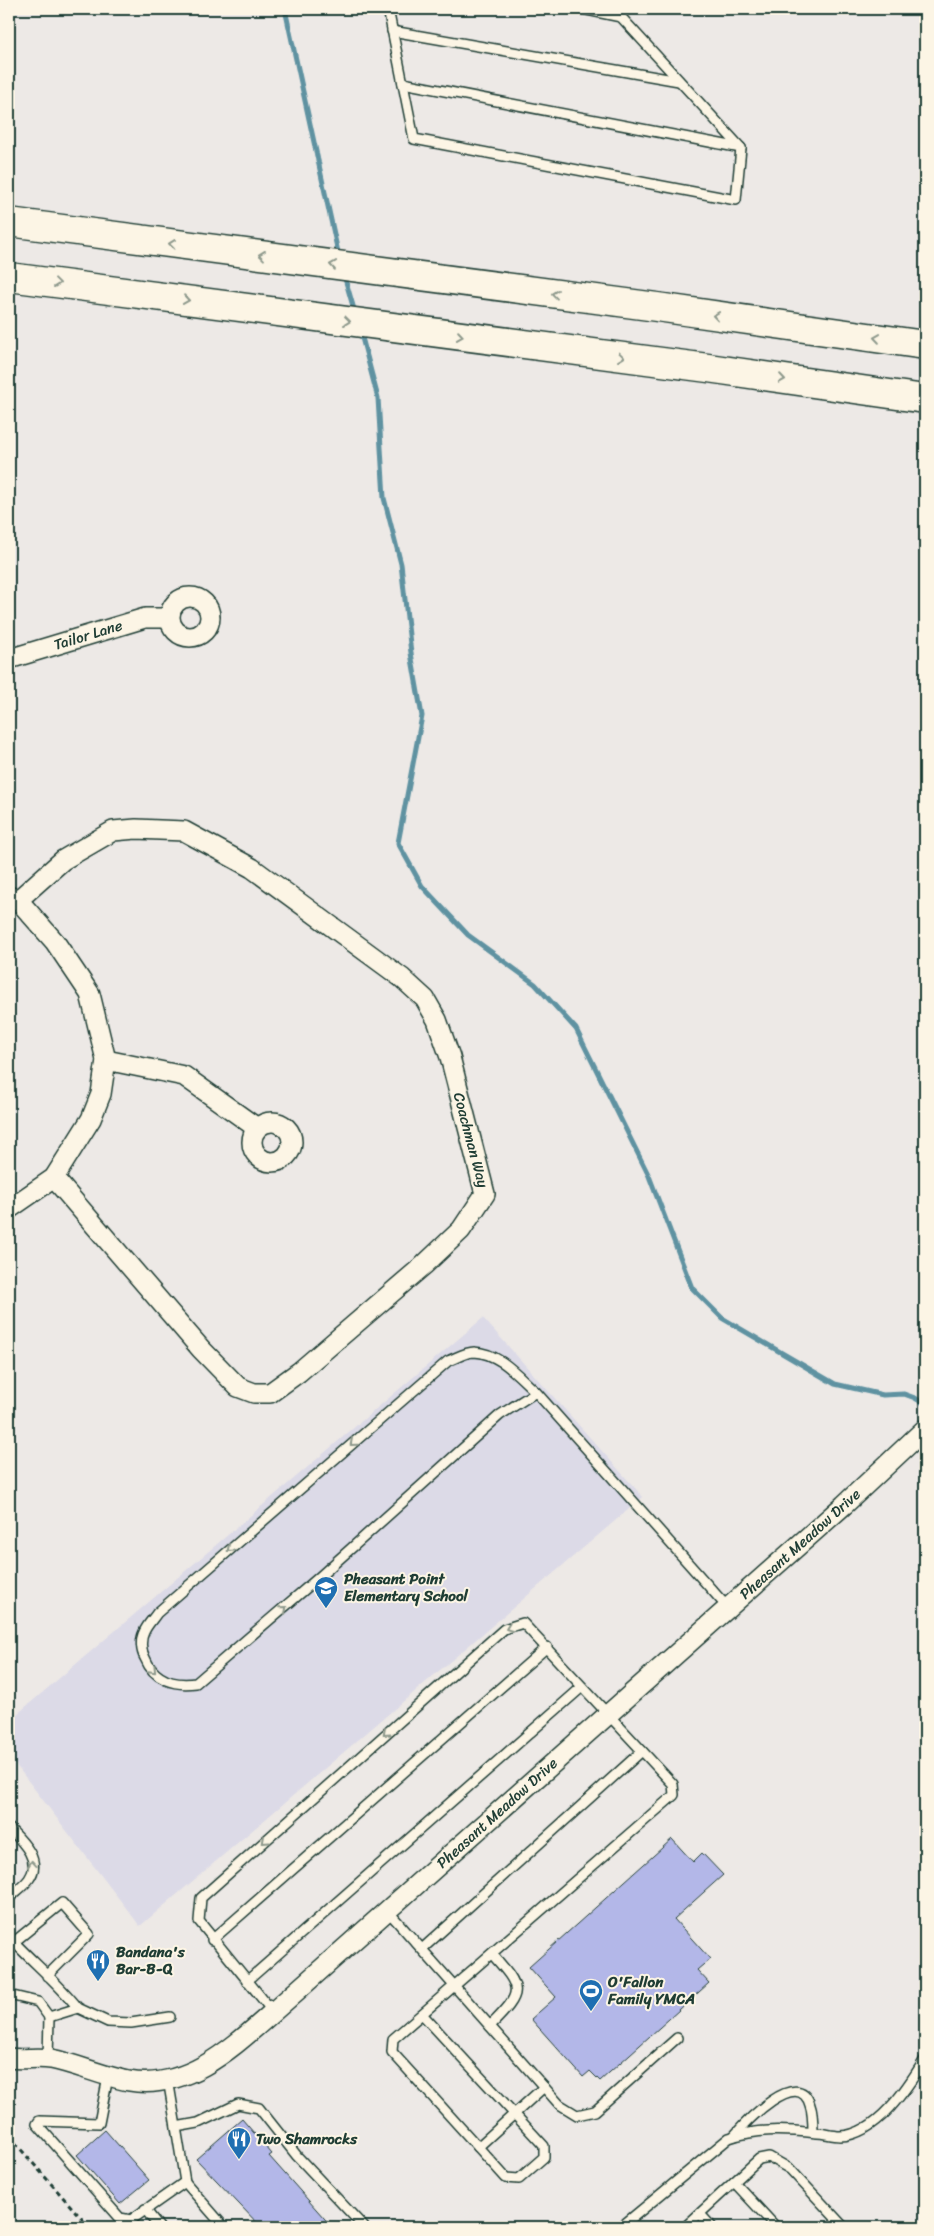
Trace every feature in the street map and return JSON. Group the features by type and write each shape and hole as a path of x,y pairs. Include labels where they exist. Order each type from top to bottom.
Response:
{"highway":[{"path":"9,218 36,226"},
{"path":"9,222 925,345"},
{"path":"9,277 412,329 925,399"}],"street":[{"name":"Tailor Lane","path":"9,659 145,618 169,618"},
{"name":"Coachman Way","path":"13,898 63,860 114,831 136,829 184,830 252,868 402,978 425,999 437,1020 450,1057 485,1194 461,1230 424,1265 299,1372 270,1392 254,1393 238,1387 201,1349 54,1178"},
{"path":"9,1209 54,1178 91,1119 101,1094 106,1060 90,994 55,942 13,898"},
{"path":"106,1060 184,1076 257,1128"},
{"name":"Pheasant Meadow Drive","path":"13,2062 48,2059 108,2077 131,2081 168,2079 189,2074 212,2062 273,2012 844,1505 898,1452 925,1429"}],"lane":[{"path":"388,9 414,138 736,200 741,148 621,17 582,9"},
{"path":"392,31 679,81"},
{"path":"403,83 741,148"},
{"path":"536,1392 500,1415 317,1579 196,1683 183,1684 163,1679 149,1669 141,1651 143,1633 157,1613 448,1361 472,1352 488,1355 505,1364 536,1392 728,1608"},
{"path":"273,2012 212,1940 200,1921 201,1898 504,1629 523,1623 673,1784 674,1795 393,2039 392,2052 506,2178 519,2179 544,2157 544,2146 422,2014"},
{"path":"212,1940 547,1647"},
{"path":"247,1981 582,1687"},
{"path":"422,1949 642,1751"},
{"path":"9,1828 27,1848 33,1865 29,1879 9,1898"},
{"path":"47,1976 89,1934 62,1902 14,1942 47,1976 66,1993 78,2008 108,2022 131,2023 170,2017"},
{"path":"387,1910 558,2104 577,2115 595,2111 677,2038"},
{"path":"490,2026 509,2007 516,1990 514,1979 492,1954"},
{"path":"9,1995 38,2002 48,2018 48,2059"},
{"path":"48,2018 78,2008"},
{"path":"621,2227 717,2146 734,2136 763,2130 813,2132 840,2136 854,2133 872,2124 904,2093 925,2059"},
{"path":"108,2077 99,2123 39,2121 37,2124 120,2218 131,2220 185,2182"},
{"path":"168,2079 185,2182 224,2227"},
{"path":"478,2147 544,2088"},
{"path":"734,2136 766,2104 779,2095 794,2092 806,2097 810,2104 813,2132"},
{"path":"176,2127 198,2123 238,2104 259,2108 297,2156 364,2227"},
{"path":"685,2227 759,2160 769,2157 790,2169 844,2227"},
{"path":"734,2182 776,2227"},
{"path":"145,2209 159,2227"},
{"path":"700,2214 712,2227"}],"path":[{"path":"9,2136 89,2227"}],"shaded area":[{"name":"Pheasant Point Elementary School","path":"483,1318 643,1497 140,1926 9,1756 9,1721"}],"building":[{"path":"672,1839 693,1862 702,1853 723,1875 674,1919 710,1959 697,1970 709,1983 600,2081 590,2071 583,2077 531,2019 556,1997 529,1967"},
{"path":"242,2119 272,2154 269,2156 332,2227 261,2227 196,2159"},
{"path":"105,2130 149,2180 120,2204 77,2155"}],"waterway":[{"path":"285,9 339,257"},
{"path":"344,275 355,313"},
{"path":"360,330 378,398 384,498 401,564 411,653 422,716 398,843 422,886 468,935 535,984 576,1029 649,1176 692,1288 722,1318 835,1384 883,1395 904,1394 925,1404"}],"place":[{"name":"Pheasant Point Elementary School","path":"326,1609"},
{"name":"Bandana's Bar-B-Q","path":"98,1982"},
{"name":"O'Fallon Family YMCA","path":"591,2012"},
{"name":"Two Shamrocks","path":"239,2160"}]}
